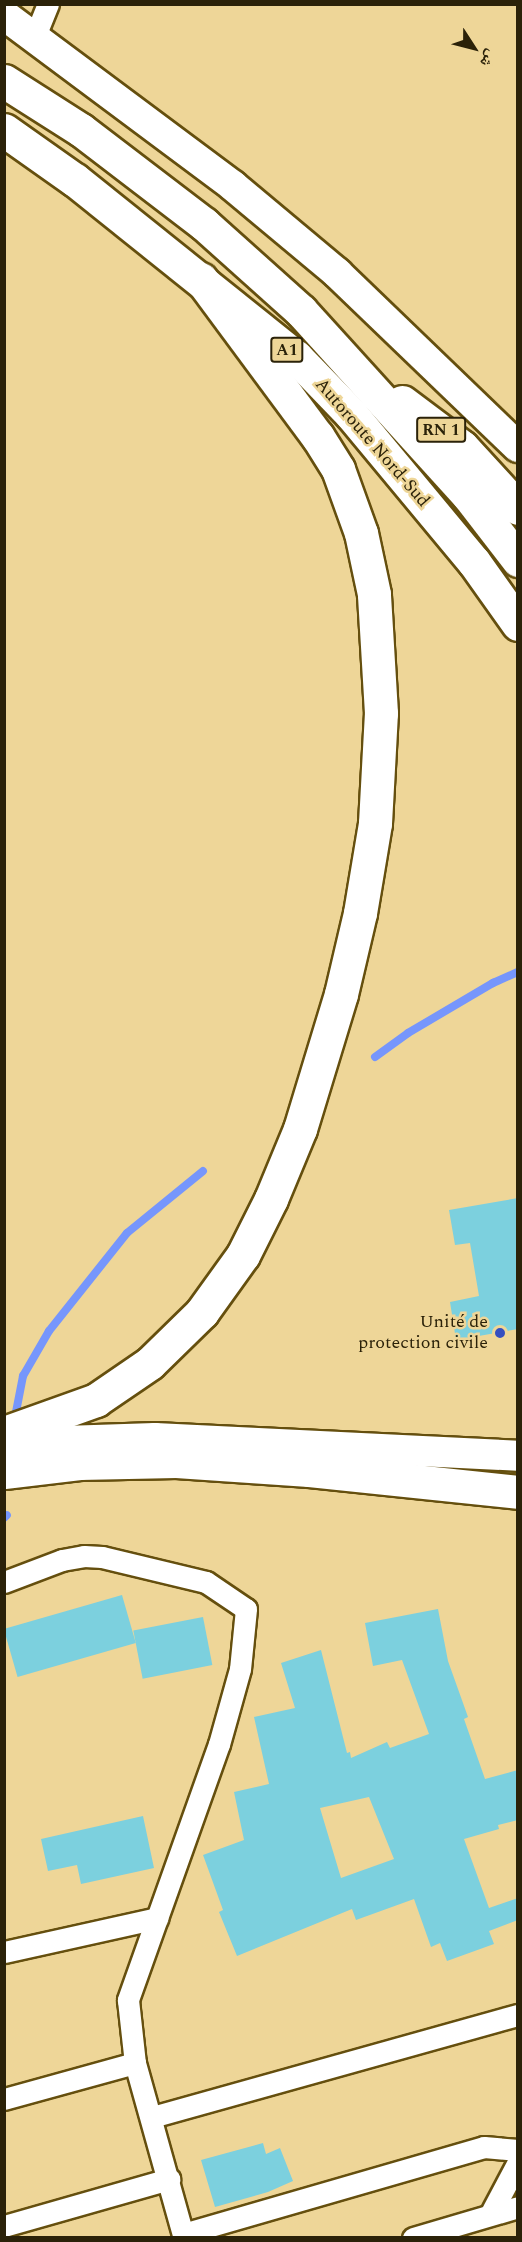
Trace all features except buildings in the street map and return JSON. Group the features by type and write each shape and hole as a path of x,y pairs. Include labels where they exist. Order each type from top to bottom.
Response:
{"highway":[{"name":"Autoroute Nord-Sud","path":"4,81 81,130 204,224 301,311 468,495 518,560"},
{"name":"Autoroute Nord-Sud","path":"4,130 75,180 296,357 351,414 474,562 518,624"},
{"path":"4,1433 96,1400 150,1363 202,1312 243,1255 272,1199 300,1130 341,994 362,902 375,824 381,713 374,594 361,533 338,469 317,435 201,279"},
{"name":"RN 1","path":"351,368 422,415 462,447 518,508"},
{"path":"4,1472 79,1463 176,1461 309,1470 518,1492"}],"street":[{"path":"35,36 48,4"},
{"path":"4,15 233,186 337,273 518,447"},
{"path":"4,1443 155,1438 518,1456"},
{"path":"4,1582 62,1560 84,1556 102,1557 206,1582 246,1609 240,1669 219,1744 128,2000 135,2063 184,2236 484,2146 518,2150"},
{"path":"4,1952 157,1918"},
{"path":"152,2117 518,2015"},
{"path":"4,2099 135,2063"},
{"path":"491,2212 518,2162"},
{"path":"4,2226 169,2179"},
{"path":"413,2238 491,2212 518,2207"}],"waterway":[{"path":"375,1057 408,1033 493,983 518,972"},
{"path":"16,1412 23,1376 49,1331 127,1233 203,1171"},
{"path":"4,1518 7,1515"}],"place":[{"name":"Unité de protection civile","path":"500,1333"}]}
